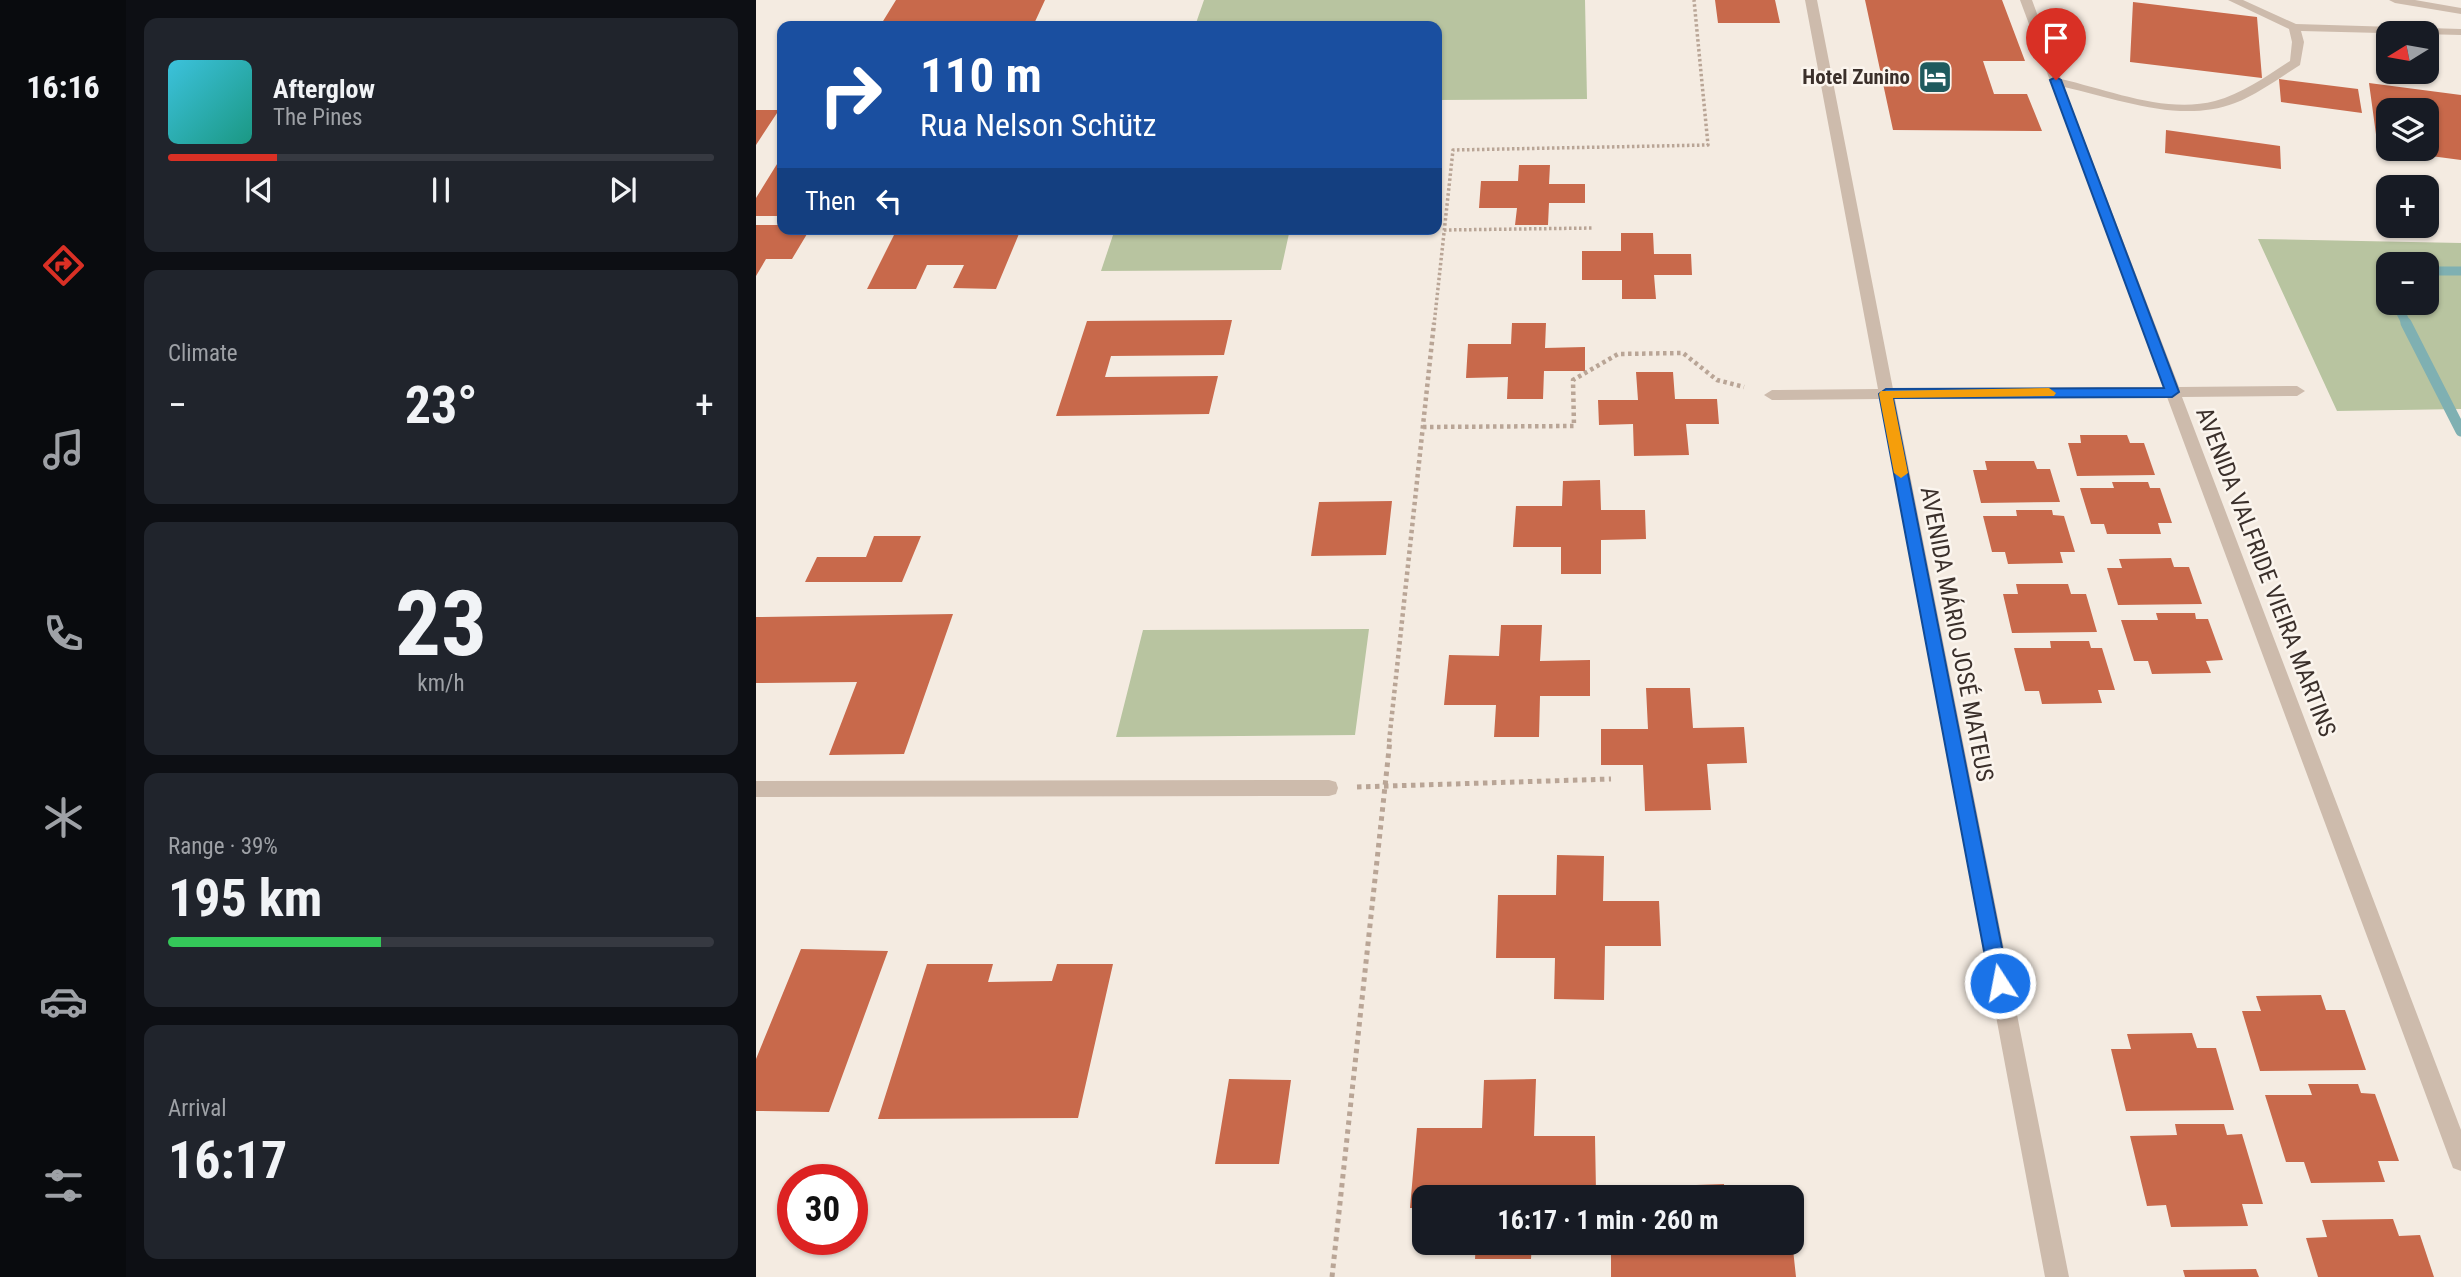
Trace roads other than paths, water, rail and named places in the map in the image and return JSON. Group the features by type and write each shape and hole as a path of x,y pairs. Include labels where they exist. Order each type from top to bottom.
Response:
{"street":[{"name":"AVENIDA MÁRIO JOSÉ MATEUS","path":"1811,0 2057,1277"},
{"name":"AVENIDA VALFRIDE VIEIRA MARTINS","path":"2026,0 2461,1160"},
{"path":"2234,0 2294,27 2461,32"},
{"path":"2395,0 2461,11"},
{"path":"2056,80 2172,106 2206,107 2249,92 2296,62 2298,42 2294,27"},
{"path":"1772,395 2297,391"},
{"path":"756,789 1329,788"}],"waterway":[{"path":"2439,271 2461,271"},
{"path":"2402,315 2406,323"},
{"path":"2406,323 2461,431"}],"place":[{"name":"Hotel Zunino","path":"1935,77"}]}
